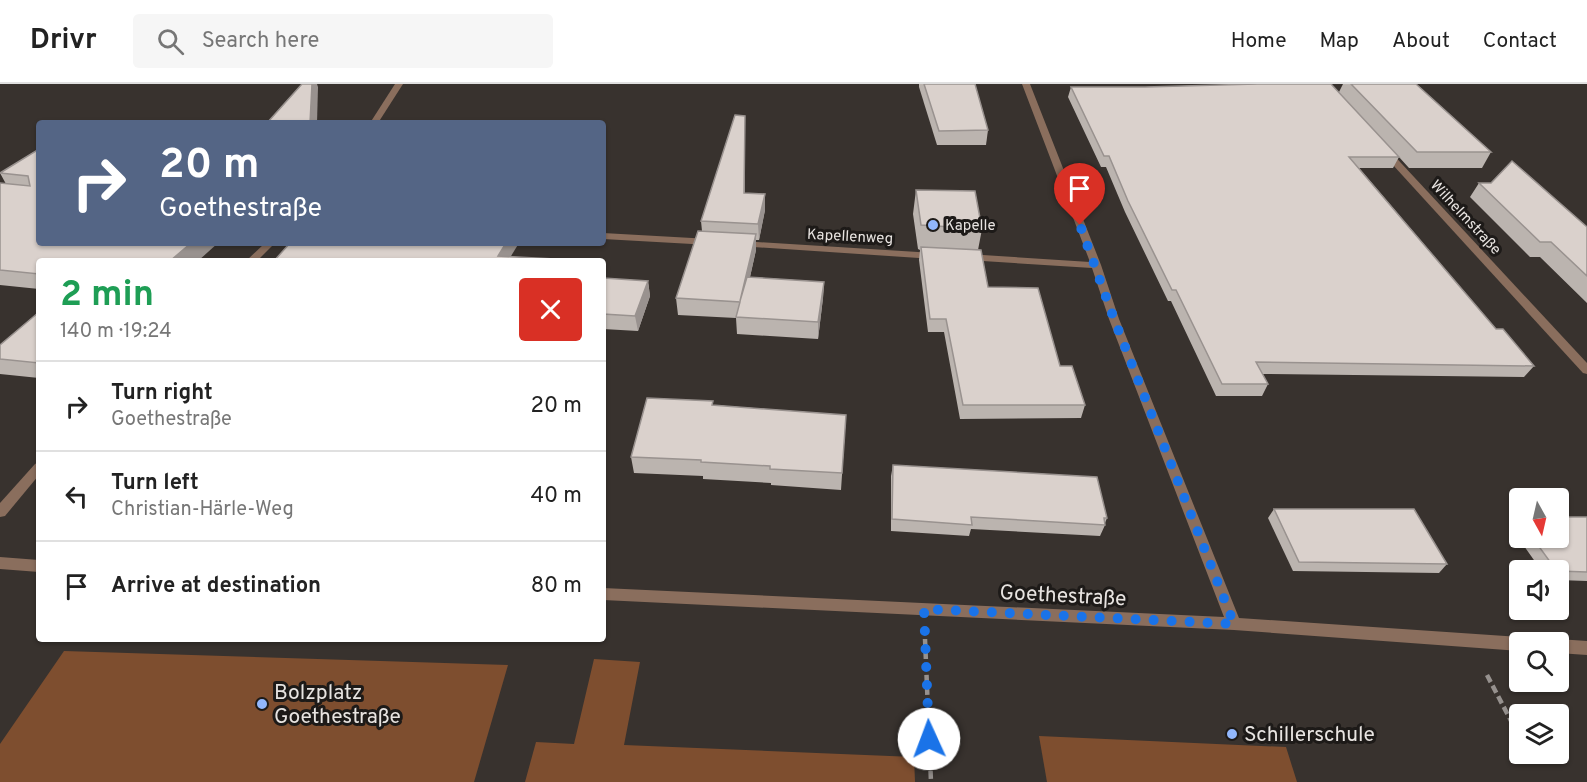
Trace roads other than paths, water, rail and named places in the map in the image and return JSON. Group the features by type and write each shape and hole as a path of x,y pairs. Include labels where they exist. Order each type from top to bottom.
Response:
{"street":[{"path":"376,120 399,84"},
{"path":"1026,84 1096,265 1118,330 1234,624"},
{"name":"Wilhelmstraße","path":"1378,144 1587,370"},
{"path":"606,236 720,243"},
{"name":"Kapellenweg","path":"732,244 943,256"},
{"path":"254,258 267,246"},
{"path":"955,257 1096,265"},
{"path":"0,512 36,470"},
{"path":"0,563 36,566"},
{"name":"Goethestraße","path":"606,594 1234,624 1509,644"},
{"path":"1569,647 1587,648"}],"place":[{"name":"Kapelle","path":"933,225"},
{"name":"Bolzplatz Goethestraße","path":"262,704"},
{"name":"Schillerschule","path":"1232,734"}]}
